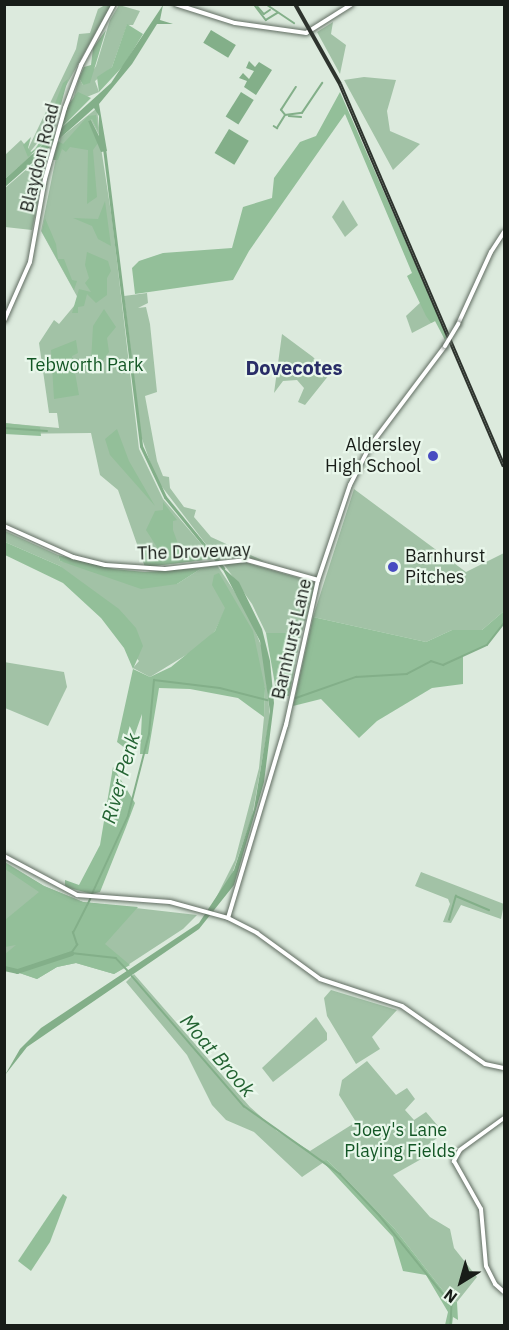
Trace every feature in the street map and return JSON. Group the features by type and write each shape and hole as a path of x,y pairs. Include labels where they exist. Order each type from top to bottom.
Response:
{"street":[{"path":"175,4 235,23 303,33 315,30 352,4"},
{"name":"Blaydon Road","path":"4,321 30,262 51,155 60,124 81,65 113,5"},
{"name":"Barnhurst Lane","path":"228,918 286,725 318,580 362,459 445,346 458,324 491,252 504,232"},
{"name":"The Droveway","path":"4,526 73,557 105,565 165,569 223,561 257,561 318,580"},
{"path":"4,856 77,895 170,902 228,918 257,933 320,979 402,1006 485,1064 504,1068"},
{"path":"504,1118 460,1150 454,1161 481,1209 486,1266 495,1284 504,1292"}],"green space":[{"path":"111,5 52,111 50,127 30,152 32,155 5,179 5,155 21,140 28,149 76,49 79,34 90,33 98,9"},
{"path":"119,5 140,11 133,25 127,25 112,67 95,81 99,92 72,103 79,78 83,85 96,66 110,20"},
{"path":"333,22 331,34 346,45 340,74 317,32"},
{"path":"364,77 396,80 387,111 390,131 420,144 393,170 344,80"},
{"name":"Tebworth Park","path":"97,108 100,137 91,120 92,129 100,141 112,219 139,449 163,499 214,559 145,567 118,490 100,475 91,433 5,434 4,423 59,428 57,413 49,413 39,343 54,320 59,324 79,300 41,231 60,138"},
{"path":"49,150 32,230 5,227 5,188"},
{"path":"343,200 358,225 345,237 332,217"},
{"path":"147,293 148,303 138,308 146,307 150,324 157,392 145,396 157,461 163,476 169,477 170,488 184,507 196,510 194,517 211,537 264,561 242,557 218,560 156,479 141,436 124,296"},
{"path":"423,300 435,321 412,333 406,316"},
{"path":"282,334 313,357 329,375 305,405 298,402 304,388 297,380 283,381 274,393"},
{"name":"Barnhurst Pitches","path":"354,489 466,572 504,553 504,611 482,630 452,630 426,642 313,617"},
{"path":"5,531 58,555 60,561 177,584 202,568 217,565 246,609 263,650 270,716 252,817 230,880 210,910 235,860 259,768 264,717 265,688 226,608 215,631 199,647 150,677 133,668 139,661 60,566 5,542"},
{"path":"244,562 313,582 316,586 300,639 296,633 266,633 252,604 223,563"},
{"path":"4,662 64,672 67,687 48,726 5,708"},
{"path":"5,862 44,886 83,902 197,915 183,929 114,974 76,963 57,967 37,979 5,968"},
{"path":"421,872 504,904 501,919 461,905 451,923 443,922 450,904 448,899 415,886"},
{"name":"Joey's Lane Playing Fields","path":"134,974 250,1107 277,1131 310,1151 356,1122 339,1095 342,1080 367,1061 396,1095 407,1088 415,1099 405,1110 414,1120 426,1112 444,1133 426,1146 432,1153 393,1175 430,1217 450,1229 454,1248 477,1277 457,1302 451,1301 394,1228 327,1160 302,1177 254,1132 226,1120 212,1105 187,1055 126,982"},
{"path":"331,990 397,1010 372,1037 380,1049 356,1064 327,1016 324,998"},
{"path":"316,1017 327,1033 327,1040 273,1082 262,1068"}],"shaded area":[{"path":"163,5 160,20 173,24 157,24 132,64 99,104 107,151 101,152 88,121 91,120 99,136 99,116 94,108 5,187 5,179 111,83"},
{"path":"127,24 143,34 124,65 99,92 97,77 112,67"},
{"path":"106,30 90,83 83,85 79,78 84,67 91,65 93,48"},
{"path":"211,30 236,45 228,58 203,43"},
{"path":"249,61 255,67 259,62 272,70 256,95 244,87 247,81 239,78 243,73 249,79 254,71 246,68"},
{"path":"68,79 52,137 28,157 23,145 31,137 28,148 31,152 50,127 52,111 63,83"},
{"path":"78,92 91,98 61,128 68,105"},
{"path":"241,92 254,100 238,125 226,117"},
{"path":"340,92 447,336 445,340 435,321 431,323 426,316 407,276 412,273 345,114 249,251 233,280 135,294 132,268 139,261 163,253 232,248 243,207 272,198 274,178 300,142 316,136"},
{"path":"96,115 98,131 92,119 88,121 98,143 93,150 97,197 87,204 88,150 70,147 66,152 62,149 58,160 53,160 58,141 63,144 88,116"},
{"path":"229,129 249,141 234,165 215,153"},
{"path":"105,201 111,246 98,239 92,226 73,218 98,219"},
{"path":"45,218 56,244 58,259 64,259 72,280 77,281 74,290 42,232"},
{"path":"87,252 108,261 111,271 107,278 107,295 96,303 87,294 84,306 78,307 78,313 72,313 79,289 91,292 85,283 89,278 85,265"},
{"path":"104,309 116,327 107,338 109,352 98,367 91,362 93,326"},
{"path":"76,340 78,353 72,356 79,395 54,399 51,350"},
{"path":"4,423 40,427 41,436 5,434"},
{"path":"117,429 129,461 155,506 110,455 105,439"},
{"path":"163,502 177,520 173,521 173,530 182,555 162,555 146,530 155,511 163,510"},
{"path":"5,542 60,566 119,609 136,628 143,646 133,669 124,648 101,618 63,583 5,555"},
{"path":"140,551 154,556 204,554 211,559 145,567"},
{"path":"58,555 114,569 145,572 202,568 177,584 141,589 60,561"},
{"path":"221,566 239,582 262,629 270,661 274,703 264,782 234,885 199,929 27,1047 5,1075 20,1049 41,1028 199,923 234,870 254,809 270,712 260,641"},
{"path":"219,573 253,631 265,688 264,717 238,698 190,689 159,688 148,754 140,754 142,714 129,751 117,742 133,669 150,677 171,667 215,631 225,608 212,585 214,575"},
{"path":"504,611 504,623 487,645 463,656 463,684 432,688 377,721 359,738 321,699 293,706 313,617 426,642 452,630 482,630"},
{"path":"266,633 297,633 300,639 289,696 277,696"},
{"path":"113,767 135,803 100,892 92,894 65,887 65,880 79,885 100,845"},
{"path":"4,862 44,886 83,902 138,907 105,944 130,965 114,974 76,963 57,967 37,979 5,968 5,954 16,945 5,947 5,920 39,892 5,869"},
{"path":"327,1160 394,1228 451,1301 457,1302 458,1320 453,1317 452,1325 445,1325 448,1312 426,1275 403,1271 393,1237 322,1161"},
{"path":"63,1194 67,1197 50,1242 31,1271 18,1261"}],"waterway":[{"path":"254,4 266,20 277,13"},
{"path":"266,4 294,23"},
{"path":"258,7 264,14 270,10"},
{"path":"285,115 302,113 322,83"},
{"path":"274,126 277,128 285,115 281,110 296,87"},
{"path":"289,116 301,117"},
{"path":"104,148 141,446 165,497 223,568"},
{"path":"4,428 47,431"},
{"name":"River Penk","path":"296,698 356,677 407,674 431,661 443,665 487,645 504,623"},
{"name":"River Penk","path":"92,894 128,816 149,734 154,680 220,688 267,700"},
{"path":"449,920 456,896 489,910"},
{"name":"River Penk","path":"72,952 77,945 73,933 90,899"},
{"name":"Moat Brook","path":"71,953 116,958 129,972"},
{"name":"River Penk","path":"4,968 17,971 71,953"},
{"name":"Moat Brook","path":"132,976 244,1106 340,1174 380,1216 452,1305 451,1326"}],"railway":[{"path":"295,4 340,84 504,466"}],"place":[{"name":"Aldersley High School","path":"433,456"},
{"name":"Barnhurst Pitches","path":"393,567"}],"district":[{"name":"Dovecotes","path":"294,367"}]}
